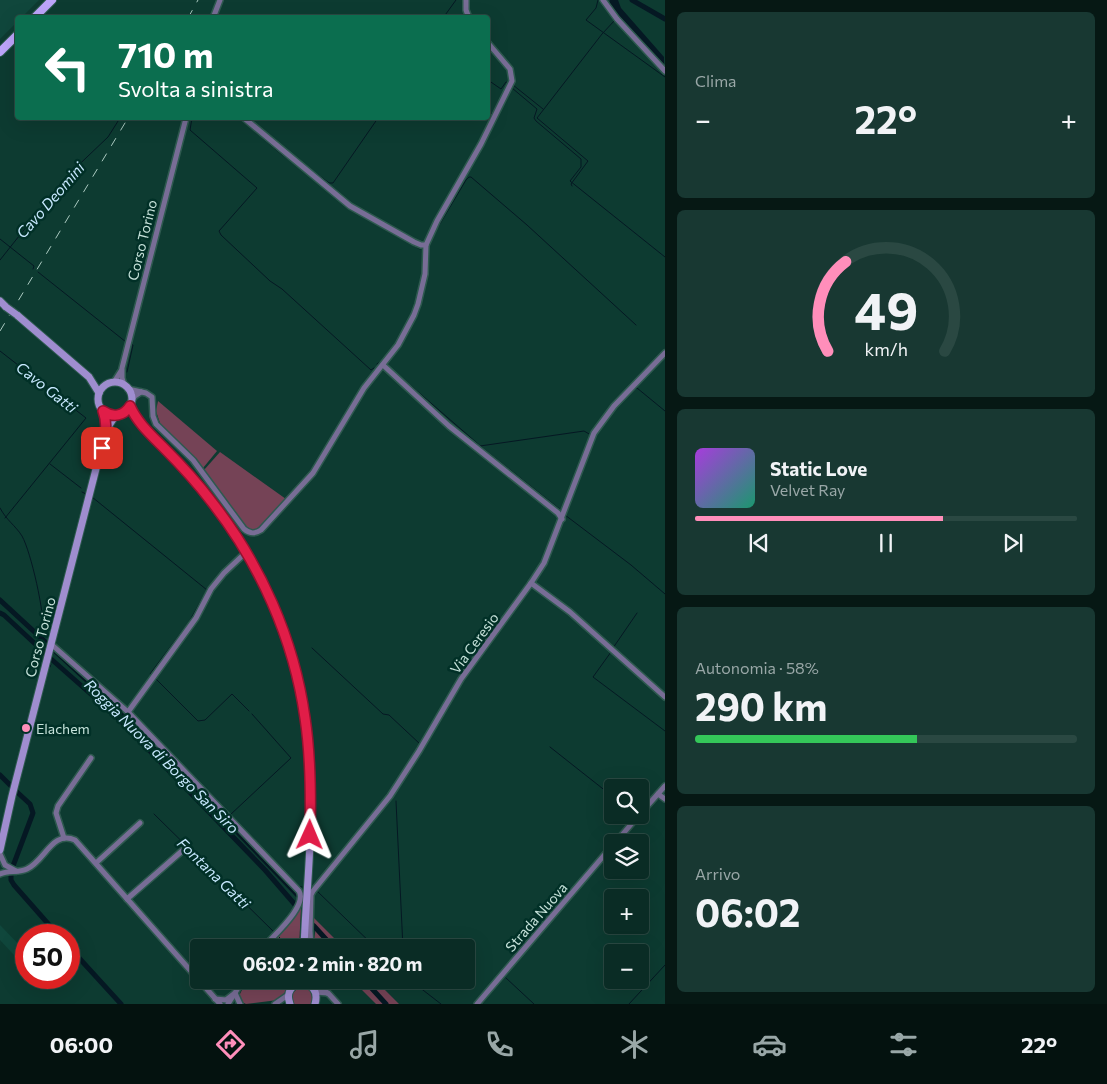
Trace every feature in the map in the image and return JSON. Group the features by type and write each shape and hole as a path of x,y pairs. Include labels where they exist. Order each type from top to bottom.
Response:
{"main road":[{"path":"37,15 52,0"},
{"path":"0,52 15,37"},
{"path":"0,301 89,376 99,393"},
{"path":"89,376 126,387 131,403 142,425 192,477 228,524 266,590 284,632 305,716 311,782 304,939"},
{"path":"111,383 102,387 99,393 98,403 103,411 142,425"},
{"path":"118,415 126,411 131,403"},
{"name":"Corso Torino","path":"0,850 106,430 103,411"},
{"name":"Corso Torino","path":"106,430 118,415"},
{"path":"290,1004 288,995 291,989"},
{"path":"314,989 316,992 316,1003"}],"street":[{"path":"214,15 220,0"},
{"path":"466,0 468,15"},
{"path":"603,0 664,71"},
{"path":"126,387 146,393 152,397 153,416 156,424 193,460 244,529 253,533 261,530 313,472 364,388 398,345 416,309 425,274 426,245 437,221 481,144 512,81 513,76 510,69 490,44"},
{"name":"Corso Torino","path":"126,387 122,378 122,368 185,120"},
{"path":"246,120 350,206 414,242 426,245"},
{"name":"Via Ceresio","path":"311,939 311,895 313,891 390,796 461,679 544,563 594,433 614,406 664,353"},
{"path":"383,365 449,426 558,513 562,519"},
{"name":"Corso Torino","path":"111,383 122,368"},
{"path":"131,403 140,392"},
{"path":"128,712 196,618 211,589 242,556"},
{"path":"531,583 570,612 664,697"},
{"path":"51,647 128,712 301,894 298,907 271,939"},
{"path":"64,838 56,813 58,806 91,758"},
{"path":"649,804 664,786"},
{"path":"658,794 664,800"},
{"path":"96,863 140,824"},
{"path":"623,834 632,824"},
{"path":"1,872 29,868 57,840 64,838 75,840 217,1002 226,1000 235,993"},
{"path":"127,899 182,851"},
{"path":"0,854 3,865 16,871"},
{"name":"Strada Nuova","path":"478,1004 604,855"},
{"path":"228,1004 237,989"},
{"path":"323,989 338,1004"},
{"path":"316,992 326,993"},
{"path":"235,993 240,1004"},
{"path":"316,1003 326,993"},
{"path":"275,1004 288,995"}],"shaded area":[{"path":"0,0 39,0 24,15 15,15 15,24 0,39"},
{"path":"158,401 217,451 203,468 161,426 156,411"},
{"path":"220,452 286,499 261,528 254,531 246,529 204,470"},
{"path":"301,908 299,939 275,939"},
{"path":"313,917 335,939 314,939 316,926"},
{"path":"0,925 15,941 15,956 0,940"},
{"path":"242,989 288,989 278,1000 246,1004 242,1002 239,996"},
{"path":"297,989 308,989 312,993 312,1004 293,1004 293,993"},
{"path":"361,989 384,989 399,1004 376,1004"}],"water":[{"path":"610,0 618,0 621,8 664,57 664,68 611,8"},
{"path":"128,716 299,895 296,897 126,719"}],"waterway":[{"name":"Cavo Deomini","path":"445,15 456,0"},
{"name":"Cavo Deomini","path":"598,0 596,8 586,20 665,77"},
{"path":"632,0 665,19"},
{"path":"572,186 571,184 588,161 537,118 615,20"},
{"path":"490,81 501,89 506,82 510,83"},
{"path":"490,112 492,114 507,85"},
{"path":"513,85 543,109"},
{"path":"512,88 537,109 534,118 536,121 581,159 581,167 570,181 665,257"},
{"name":"Cavo Deomini","path":"0,260 66,177 108,137 119,120"},
{"path":"192,120 190,130 257,188 219,231 221,235 371,370 374,368"},
{"path":"241,120 300,168"},
{"name":"Cavo Deomini","path":"301,162 329,183 333,183 377,120"},
{"path":"435,232 466,180 471,177 527,225 636,325"},
{"path":"319,183 349,209 420,249"},
{"path":"0,239 34,266 33,269"},
{"path":"38,272 126,342"},
{"path":"127,372 133,345 130,344"},
{"name":"Cavo Gatti","path":"0,351 86,418 5,518"},
{"path":"377,364 382,361"},
{"path":"387,365 485,450 562,511"},
{"path":"634,389 637,388 665,411"},
{"path":"94,491 111,429"},
{"path":"480,446 584,431 591,435"},
{"path":"579,465 589,439"},
{"path":"50,464 81,488"},
{"path":"82,492 86,494"},
{"path":"92,497 207,590 189,622 150,674 152,675"},
{"name":"Fontana Gatti","path":"0,508 26,544 40,598 43,632"},
{"path":"565,515 631,565 665,594"},
{"name":"Roggia Nuova di Borgo San Siro","path":"0,600 132,722"},
{"path":"0,613 46,654"},
{"path":"613,648 637,613"},
{"name":"Fontana Gatti","path":"40,635 48,642"},
{"path":"312,648 383,714 389,715 420,744 418,748"},
{"path":"611,652 593,677 665,731"},
{"path":"50,658 119,719 265,870 297,907"},
{"name":"Fontana Gatti","path":"49,661 50,667"},
{"path":"155,678 198,721 205,720 232,694 249,711"},
{"path":"252,714 291,758 230,815 298,886 302,887"},
{"path":"550,747 604,790"},
{"path":"392,788 411,759"},
{"path":"0,775 11,786"},
{"path":"13,866 33,813 30,804 17,792"},
{"path":"657,798 665,803"},
{"path":"396,801 403,939"},
{"name":"Fontana Gatti","path":"154,814 274,932"},
{"path":"11,874 11,880 14,885 48,924"},
{"path":"317,891 367,939"},
{"path":"314,926 326,939"},
{"name":"Fontana Gatti","path":"278,936 281,939"},
{"path":"80,959 121,1004"},
{"path":"629,1004 665,965"},
{"path":"506,978 534,1004"},
{"path":"372,989 386,1004"},
{"path":"422,989 441,1004"}],"railway":[{"path":"190,15 198,0"},
{"path":"0,331 127,120"}],"place":[{"name":"Elachem","path":"26,728"}],"route":[{"path":"102,448 106,430 103,411 112,415 118,415 124,413 130,406 142,425 192,477 211,501 245,550 257,572 284,632 301,692 307,728 311,782 310,835"}]}
